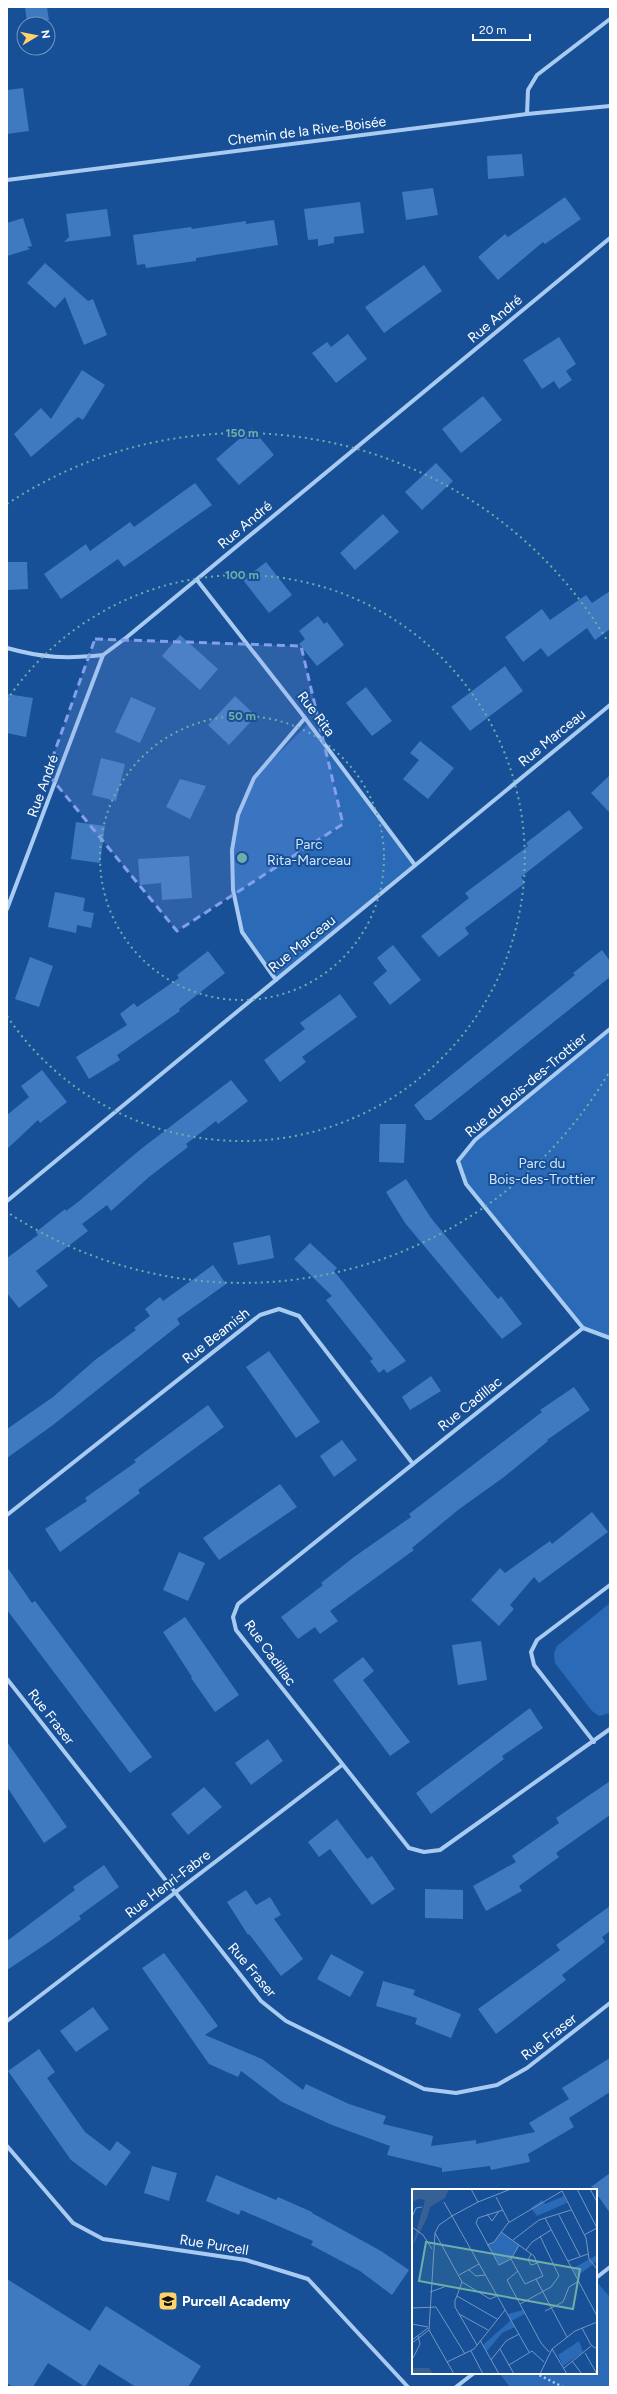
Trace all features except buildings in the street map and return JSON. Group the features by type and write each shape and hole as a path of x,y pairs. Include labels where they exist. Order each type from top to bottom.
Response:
{"street":[{"path":"527,114 528,90 537,76 610,19"},
{"name":"Chemin de la Rive-Boisée","path":"7,180 527,114 610,106"},
{"name":"Rue André","path":"7,909 25,866 103,655 197,580 610,238"},
{"name":"Rue Rita","path":"197,580 305,718 416,865"},
{"path":"7,648 28,654 68,659 103,655"},
{"name":"Rue Marceau","path":"7,1201 610,705"},
{"path":"276,980 242,932 233,890 232,850 238,815 254,778 305,718"},
{"name":"Rue du Bois-des-Trottier","path":"582,1328 466,1184 458,1161 475,1140 610,1029"},
{"name":"Rue Beamish","path":"7,1515 260,1315 279,1309 299,1316 413,1464"},
{"path":"582,1328 610,1338"},
{"name":"Rue Cadillac","path":"582,1328 238,1604 233,1617 236,1630 409,1848 424,1852 440,1850 594,1742 610,1729"},
{"path":"594,1742 534,1665 531,1652 537,1640 610,1585"},
{"name":"Rue Fraser","path":"7,1679 174,1893 261,2001 286,2021 424,2089 456,2092 497,2085 527,2068 610,2003"},
{"name":"Rue Henri-Fabre","path":"7,2021 342,1765"},
{"name":"Rue Purcell","path":"7,2146 73,2223 103,2239 246,2260 308,2279 408,2387"},
{"path":"597,2277 610,2267"},
{"path":"456,2387 473,2374"}],"path":[{"path":"538,2374 563,2387"}],"highlighted area":[{"path":"95,639 301,646 343,824 177,931 47,773"}],"green space":[{"name":"Parc Rita-Marceau","path":"309,723 415,865 276,980 242,932 233,890 232,850 238,815 254,778"},
{"name":"Parc du Bois-des-Trottier","path":"610,1029 610,1338 583,1328 466,1184 458,1161 475,1140"},
{"path":"610,1603 610,1713 599,1716 592,1711 555,1663 554,1653 557,1646"},
{"path":"597,2282 610,2297 610,2387 510,2387 500,2374 597,2374"}],"place":[{"name":"Purcell Academy","path":"168,2301"}]}
